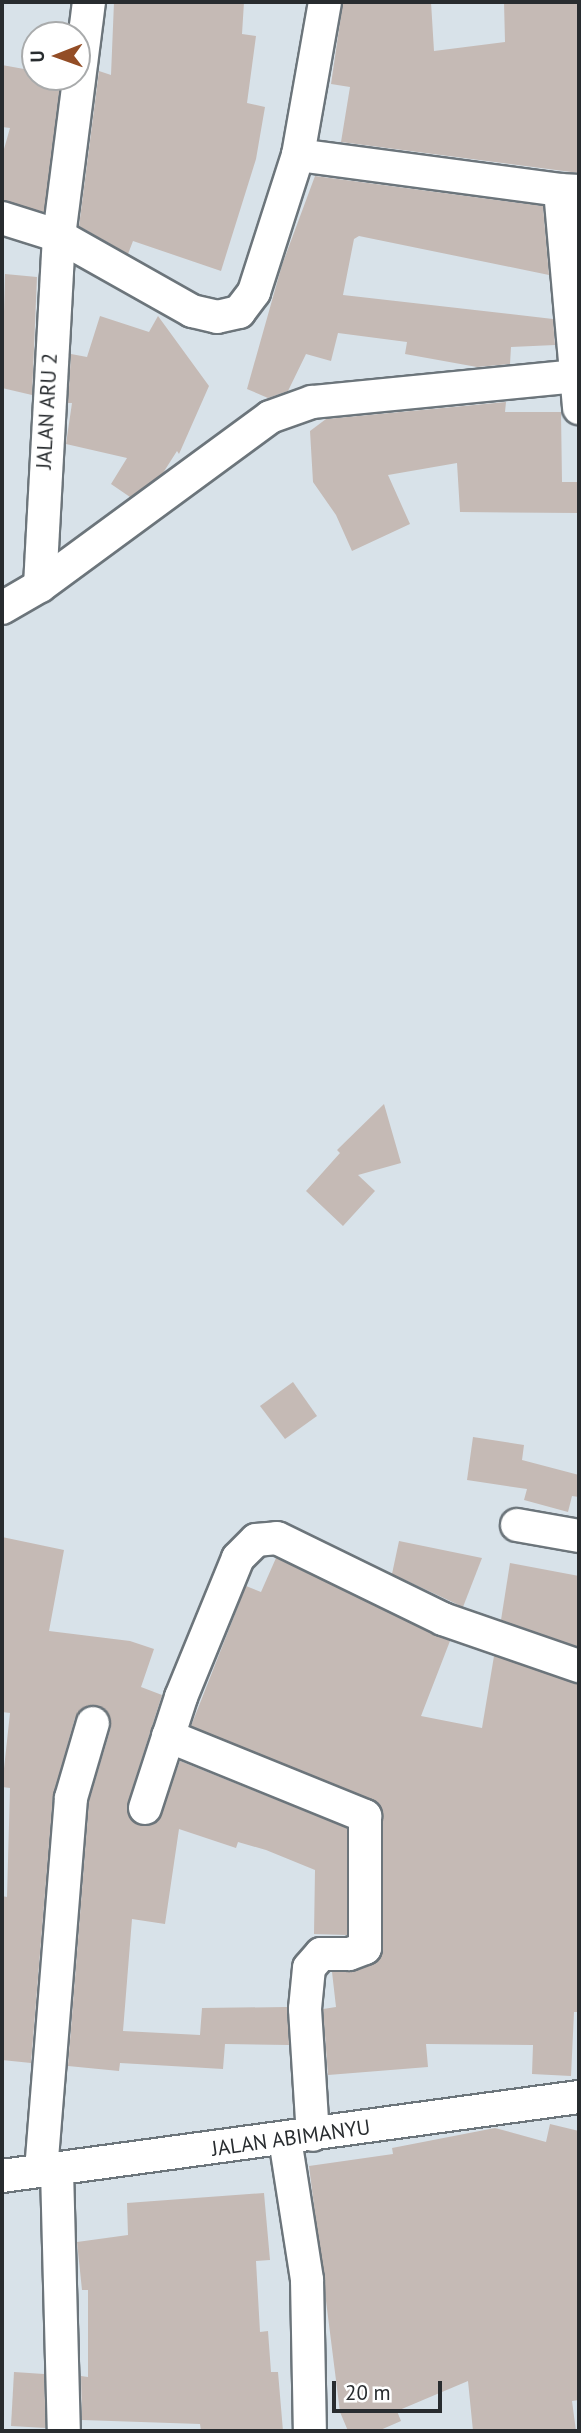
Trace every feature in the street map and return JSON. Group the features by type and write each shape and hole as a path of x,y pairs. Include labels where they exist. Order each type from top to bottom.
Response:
{"street":[{"name":"JALAN ARU 2","path":"40,586 59,236 89,2"},
{"path":"2,218 59,236 192,311 217,317 239,312 254,292 298,155 326,2"},
{"path":"298,155 570,190 579,408"},
{"path":"2,608 40,586 270,417 312,402 576,377"},
{"path":"517,1525 579,1536"},
{"path":"145,1808 168,1736 238,1558 256,1540 277,1538 443,1619 579,1666"},
{"path":"64,2431 49,2171 71,1798 93,1723"},
{"path":"168,1736 365,1816 365,1948 349,1954 321,1954 309,1968 305,2009 299,2137 307,2280 310,2431"},
{"name":"JALAN ABIMANYU","path":"2,2176 579,2097"}],"building":[{"path":"114,2 244,2 242,34 256,36 247,103 265,107 256,159 221,271 133,241 128,254 79,226 99,71 111,75"},
{"path":"343,2 431,2 434,51 505,42 504,2 579,2 579,173 341,142 350,87 331,84"},
{"path":"2,65 21,68 21,91 59,91 44,212 2,200 2,156 10,128 2,127"},
{"path":"315,176 543,206 549,275 359,236 354,239 343,295 553,319 555,345 511,347 510,364 477,367 405,354 407,342 338,333 331,361 306,354 288,391 268,398 247,389 282,265"},
{"path":"5,274 37,277 32,395 2,388"},
{"path":"100,316 149,332 158,316 209,386 179,454 177,451 163,473 130,497 111,484 127,458 66,444 72,403 68,403 71,354 87,357"},
{"path":"506,402 505,412 561,412 562,482 577,482 578,513 460,512 457,463 388,475 410,524 352,551 336,515 313,482 310,431 326,419"},
{"path":"384,1104 401,1163 358,1175 375,1191 343,1226 306,1191 340,1153 337,1150"},
{"path":"293,1382 317,1416 285,1439 260,1406"},
{"path":"473,1437 524,1445 522,1460 579,1475 579,1497 572,1496 568,1512 524,1500 527,1489 467,1480"},
{"path":"2,1537 64,1550 49,1631 130,1641 154,1649 141,1687 162,1695 128,1802 132,1821 148,1826 158,1821 180,1761 347,1828 347,1935 314,1934 315,1870 266,1850 238,1842 236,1848 179,1829 165,1924 132,1919 123,2031 200,2035 202,2008 287,2007 289,2045 225,2044 223,2069 120,2063 119,2071 68,2066 89,1801 111,1727 106,1710 89,1705 75,1718 53,1796 31,2063 2,2060 2,1896 7,1897 10,1788 2,1787 10,1713 2,1712"},
{"path":"399,1541 482,1558 463,1607 392,1574"},
{"path":"276,1558 450,1641 421,1716 482,1728 494,1656 579,1684 579,2012 574,2012 571,2076 532,2074 533,2045 426,2044 428,2067 328,2075 323,2009 336,2007 332,1972 371,1965 383,1949 381,1806 191,1726 246,1586 261,1592"},
{"path":"510,1563 579,1576 579,1647 501,1620"},
{"path":"550,2124 579,2131 579,2400 572,2401 576,2431 473,2431 468,2381 397,2411 401,2421 378,2431 348,2431 340,2412 309,2166 393,2154 392,2148 495,2128 546,2142"},
{"path":"264,2193 270,2260 256,2261 260,2332 268,2331 271,2372 278,2372 283,2431 201,2431 200,2424 82,2420 81,2376 88,2377 88,2290 82,2290 77,2242 128,2235 127,2203"},
{"path":"14,2372 44,2374 46,2428 11,2426"}]}
